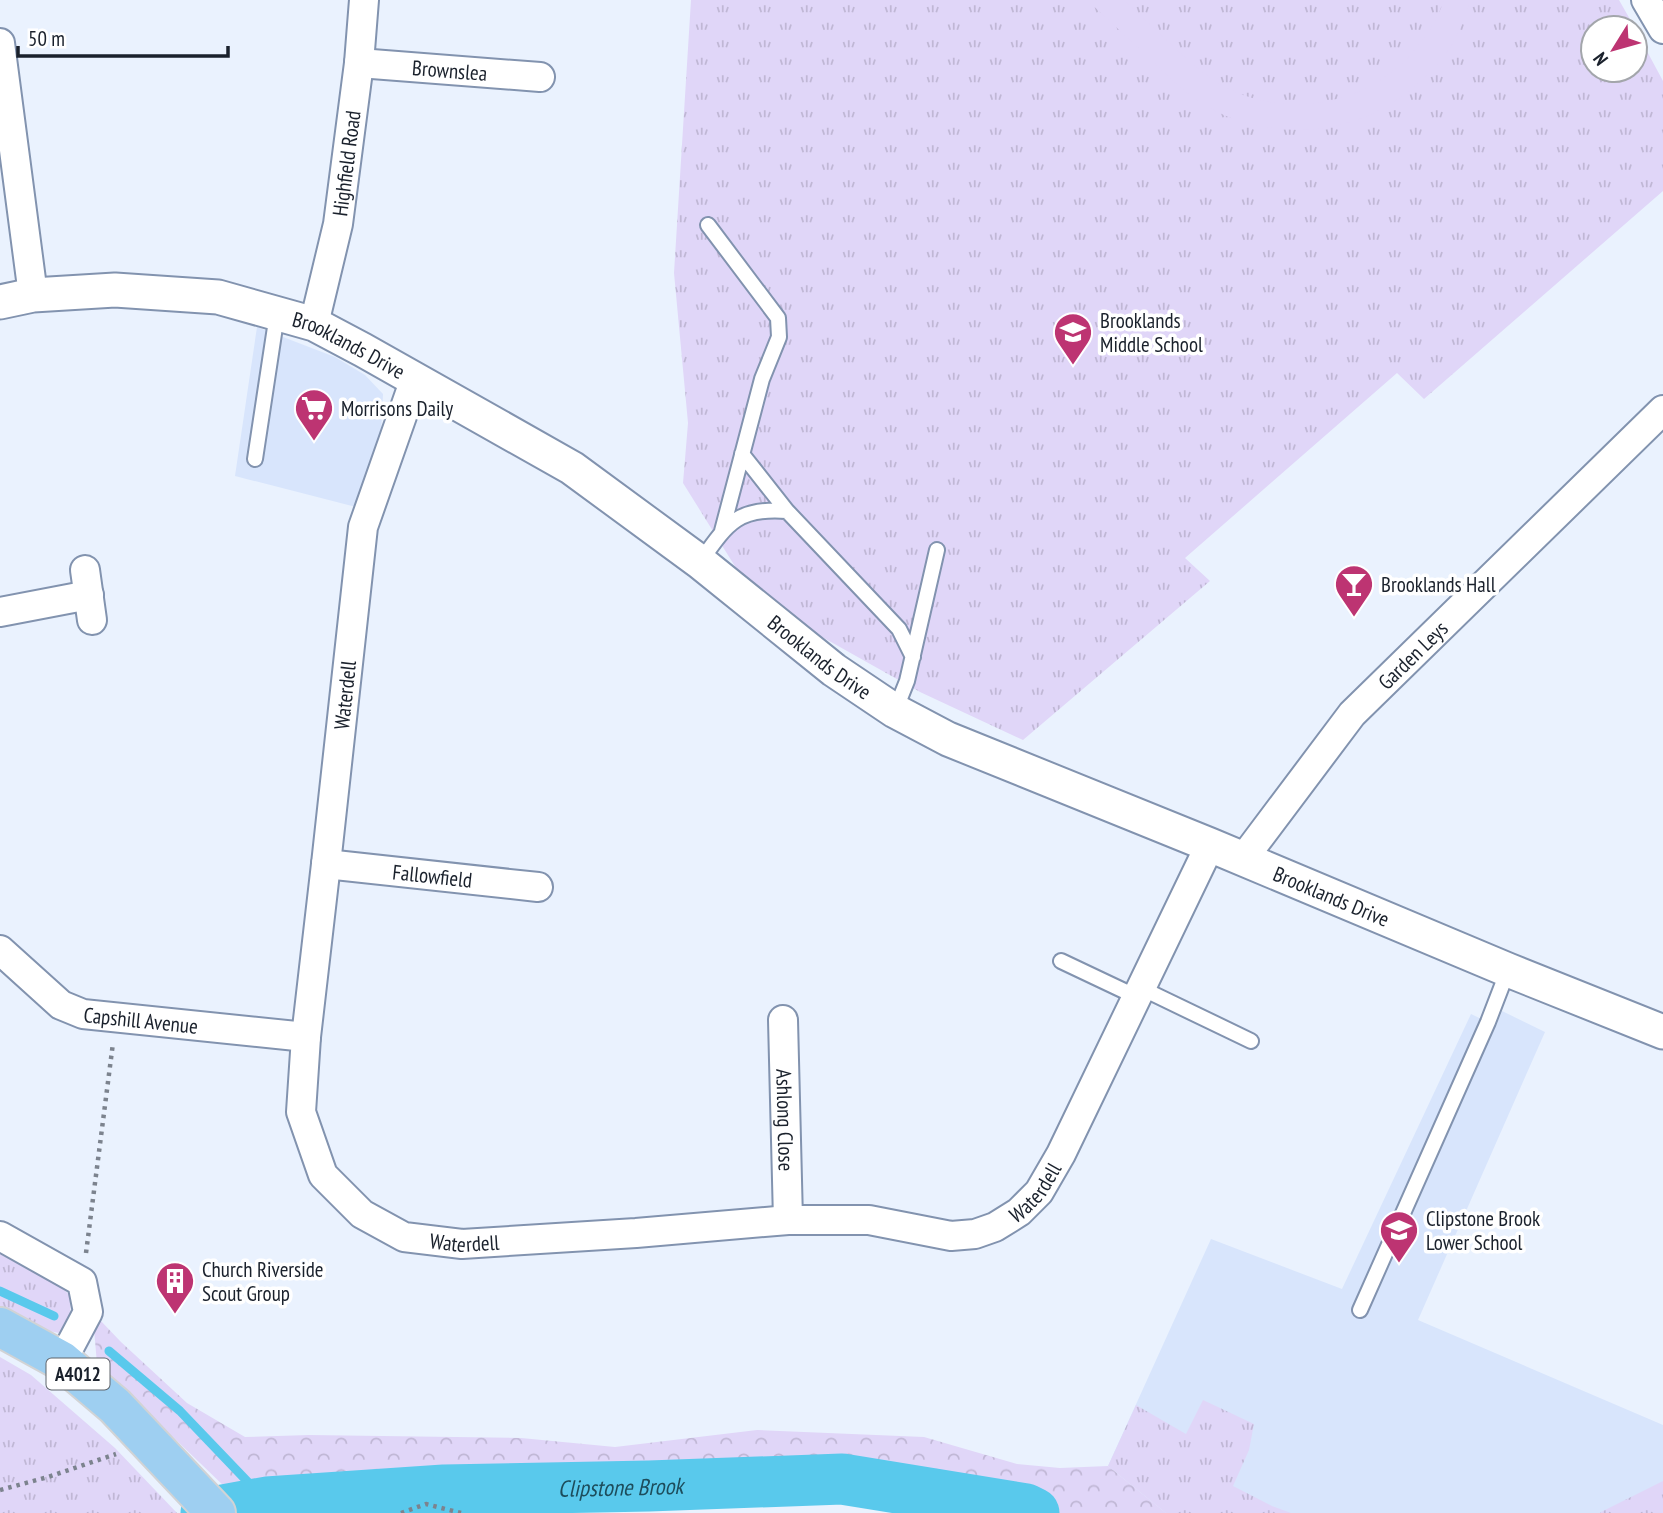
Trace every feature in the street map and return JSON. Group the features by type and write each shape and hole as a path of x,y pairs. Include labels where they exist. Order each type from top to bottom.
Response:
{"main road":[{"name":"A4012","path":"0,1327 62,1361 115,1406 207,1503"}],"street":[{"name":"Highfield Road","path":"314,324 338,224 359,63 364,0"},
{"path":"1646,0 1663,29"},
{"path":"0,43 33,295"},
{"name":"Brownslea","path":"359,63 540,77"},
{"name":"Brooklands Drive","path":"0,302 33,295 115,290 218,297 314,324 572,468 700,562 834,670 895,711 948,739 1663,1032"},
{"name":"Waterdell","path":"415,379 363,527 306,1037 301,1112 323,1175 362,1214 404,1237 462,1244 788,1220 869,1220 951,1236 975,1234 995,1227 1019,1212 1039,1192 1061,1154 1210,845"},
{"name":"Garden Leys","path":"1244,859 1352,714 1663,410"},
{"path":"0,612 89,595"},
{"name":"Fallowfield","path":"326,864 538,887"},
{"name":"Capshill Avenue","path":"0,950 61,1006 83,1014 306,1037"},
{"name":"Ashlong Close","path":"783,1020 788,1220"},
{"path":"0,1236 82,1282 88,1312 62,1361"}],"lane":[{"path":"708,225 778,318 779,337 762,379 722,531"},
{"path":"255,459 277,314"},
{"path":"743,454 788,511 899,629 912,657"},
{"path":"700,562 722,531 745,514 767,509 788,511"},
{"path":"895,711 907,681 937,550"},
{"path":"1061,961 1251,1041"},
{"path":"1360,1310 1483,1035 1508,970"}],"path":[{"path":"82,1282 117,1018"},
{"path":"0,1490 119,1453"},
{"path":"401,1513 426,1504 461,1513"}],"shaded area":[{"path":"257,327 335,357 365,375 383,394 381,435 356,507 235,476"},
{"name":"Clipstone Brook Lower School","path":"1502,1011 1545,1032 1418,1320 1663,1425 1663,1513 1166,1513 1108,1466 1211,1239 1342,1289 1471,1014 1496,1026"}],"green space":[{"name":"Brooklands Middle School","path":"691,0 1619,0 1627,14 1579,14 1579,84 1649,84 1649,55 1663,81 1663,191 1424,399 1397,373 1185,558 1210,581 1023,740 920,692 756,600 683,483 688,423 674,273"},
{"path":"1087,0 1124,0 1191,63 1221,85 1274,103 1302,104 1329,101 1355,93 1379,80 1402,63 1421,42 1444,0 1470,0 1453,44 1413,88 1392,103 1345,124 1294,130 1239,121 1218,113 1177,84"},
{"path":"0,1254 57,1284 71,1296 70,1313 59,1333 39,1329 0,1307"},
{"path":"99,1319 187,1403 245,1437 309,1435 521,1438 615,1447 757,1430 924,1437 1017,1464 1060,1468 1108,1466 1166,1513 932,1513 913,1506 778,1499 544,1513 252,1513 97,1364 94,1329"},
{"path":"0,1357 31,1375 115,1448 177,1513 0,1513"},
{"path":"1203,1400 1254,1424 1249,1450 1233,1486 1291,1513 1166,1513 1108,1466 1136,1405 1186,1434"},
{"path":"1663,1481 1663,1513 1600,1513 1601,1512"}],"waterway":[{"path":"0,1291 54,1316"},
{"path":"109,1351 180,1411 267,1502"},
{"name":"Clipstone Brook","path":"206,1513 267,1502 444,1490 842,1479 1026,1509 1034,1513"}],"place":[{"name":"Brooklands Middle School","path":"1073,366"},
{"name":"Morrisons Daily","path":"314,442"},
{"name":"Brooklands Hall","path":"1354,618"},
{"name":"Clipstone Brook Lower School","path":"1399,1264"},
{"name":"Church Riverside Scout Group","path":"175,1315"}]}
